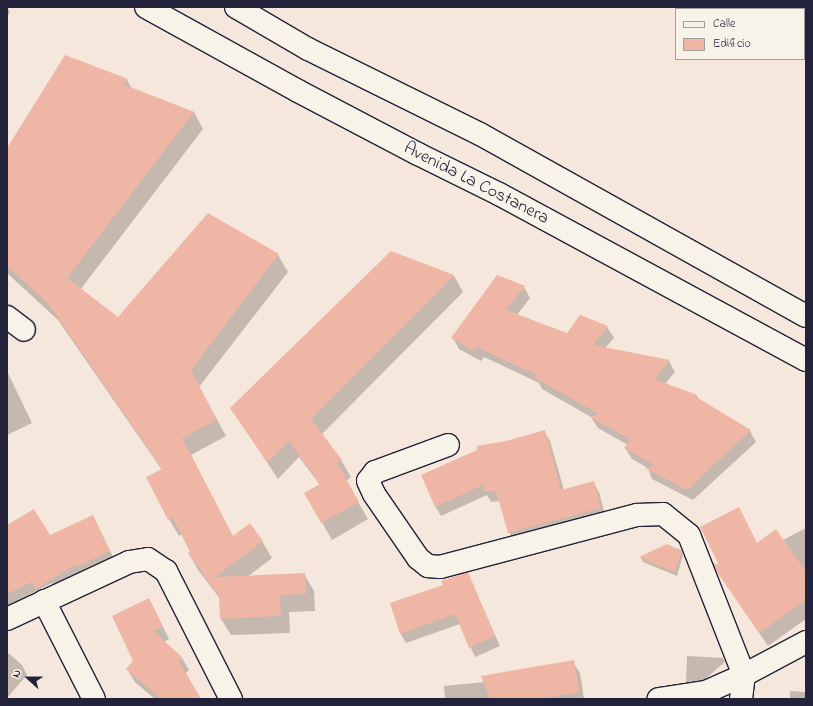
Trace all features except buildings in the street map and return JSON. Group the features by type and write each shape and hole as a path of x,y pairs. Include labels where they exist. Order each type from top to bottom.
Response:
{"street":[{"name":"Avenida La Costanera","path":"146,7 305,95 418,154 500,194 806,360"},
{"path":"236,7 308,49 480,134 806,316"},
{"path":"7,316 24,330"},
{"path":"448,445 375,472 368,481 374,494 418,558 428,566 440,567 637,515 663,514 689,535 744,675 741,699"},
{"path":"7,619 129,562 148,559 166,571 231,699"},
{"path":"44,601 94,699"},
{"path":"659,699 706,692 744,675 806,642"}]}
